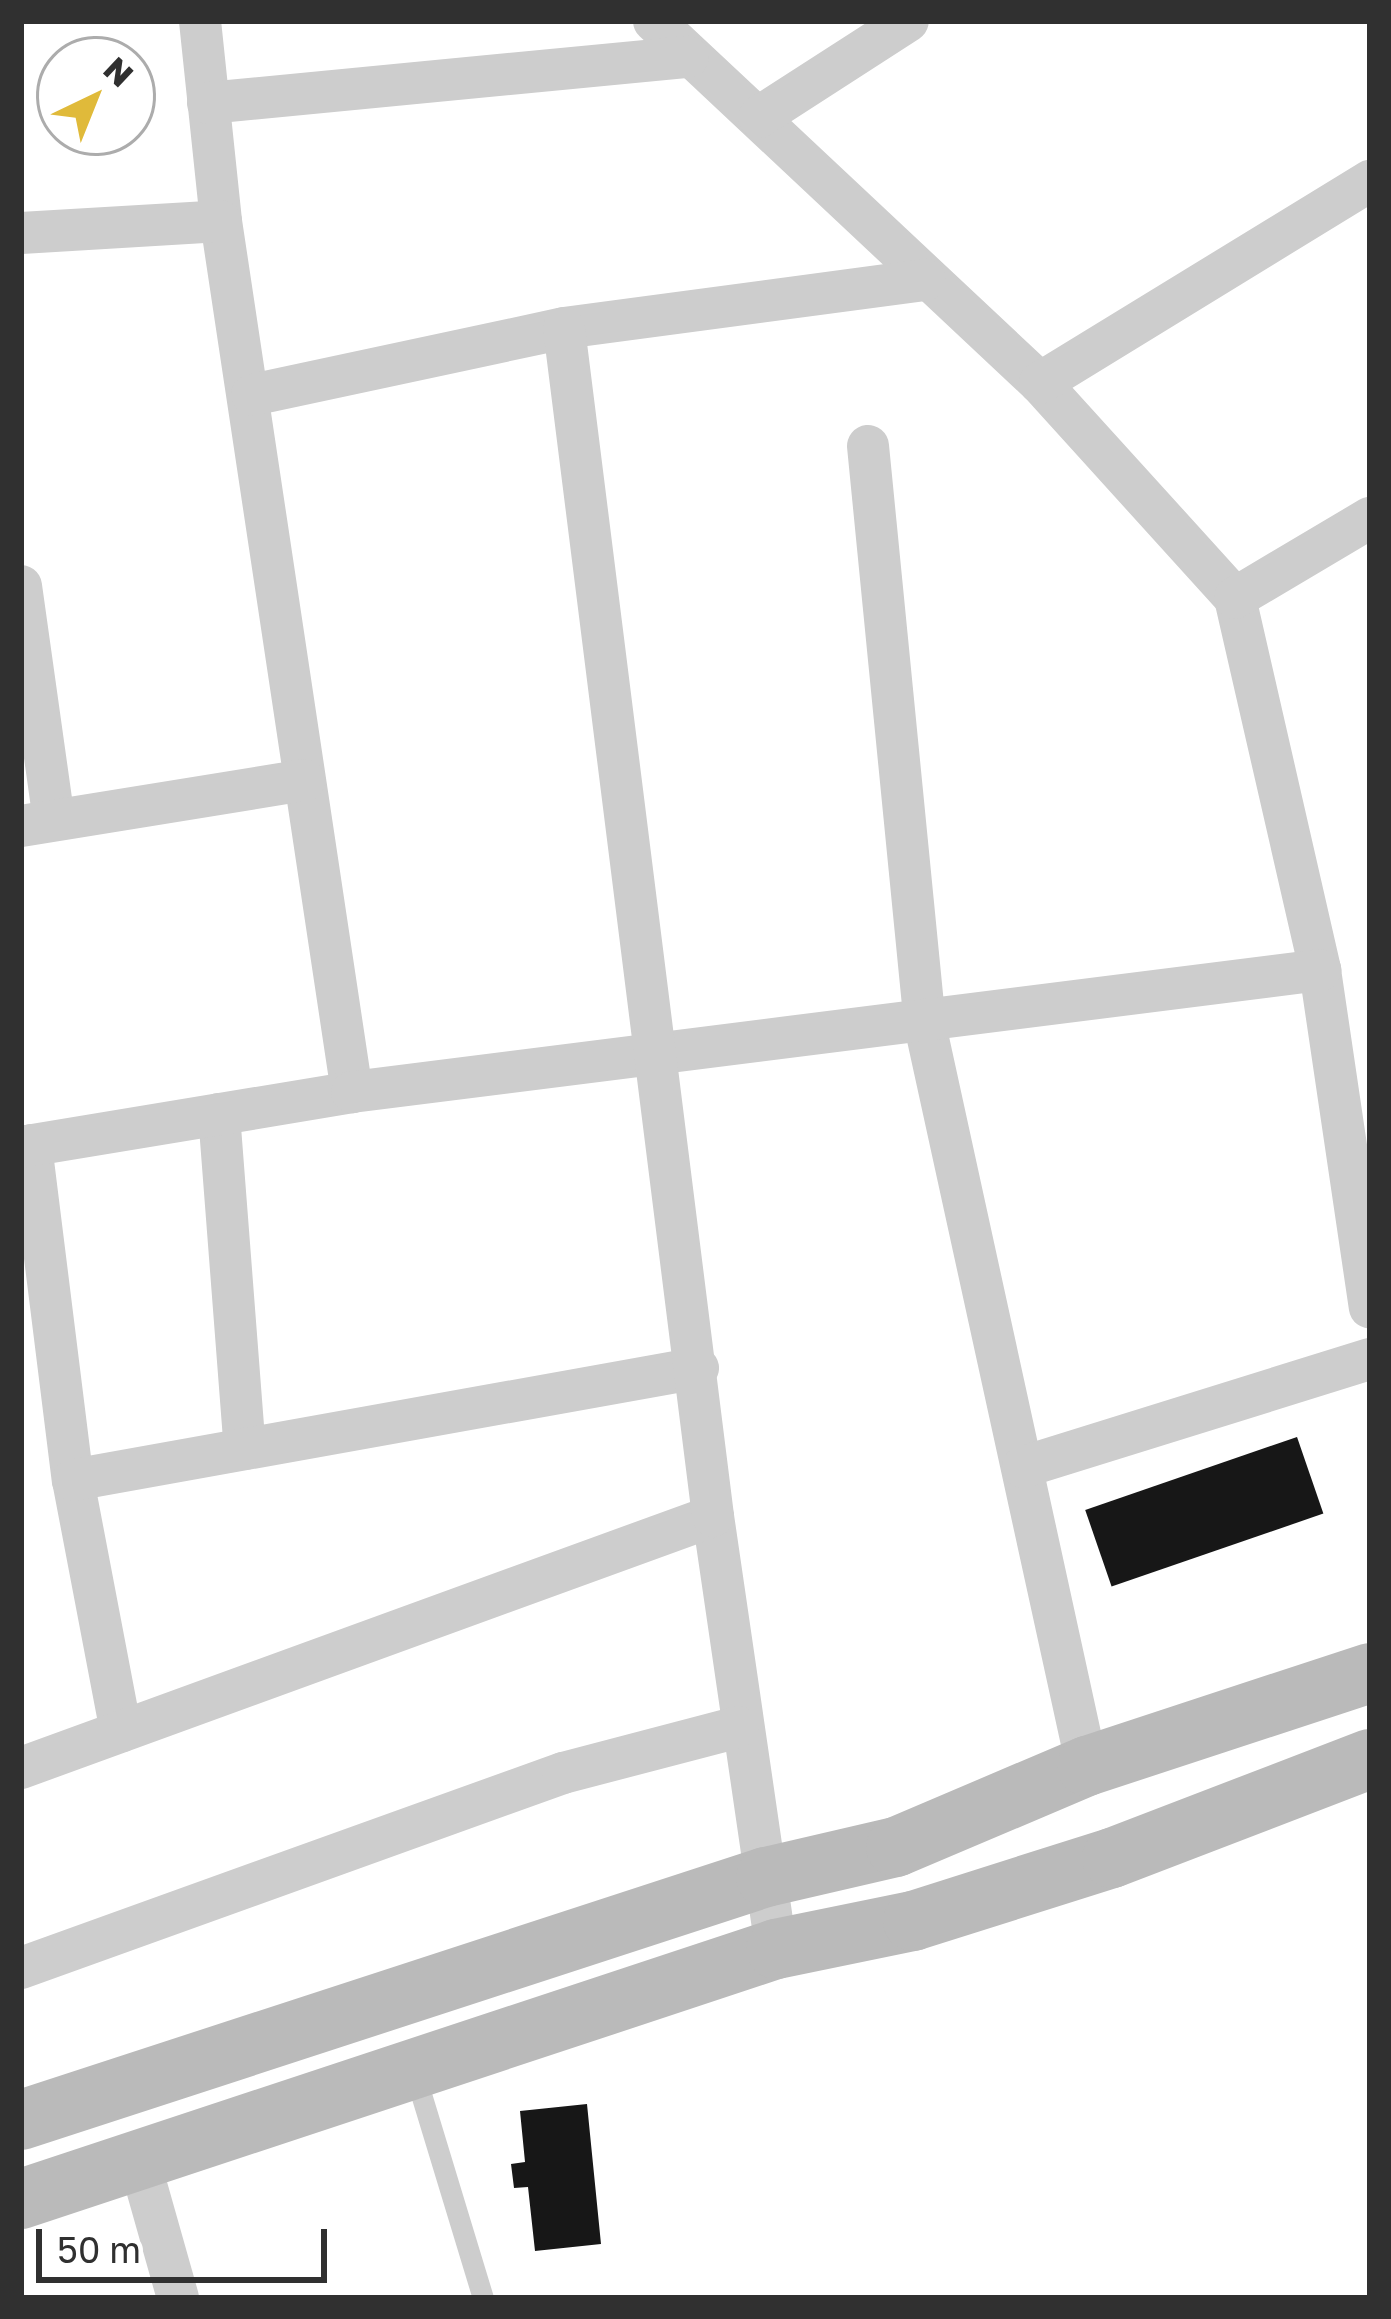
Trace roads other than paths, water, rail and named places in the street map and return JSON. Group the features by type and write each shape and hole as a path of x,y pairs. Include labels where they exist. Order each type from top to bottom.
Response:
{"street":[{"path":"200,21 221,221 252,395 352,1093"},
{"path":"654,21 1040,383 1234,598 1320,970 1370,1307"},
{"path":"759,117 908,21"},
{"path":"208,104 688,57"},
{"path":"1040,383 1370,181"},
{"path":"21,233 221,221"},
{"path":"252,395 564,328 925,280"},
{"path":"564,328 698,1368 738,1727 776,1949"},
{"path":"868,446 925,1025 1088,1766"},
{"path":"1234,598 1370,518"},
{"path":"21,586 38,823 304,780"},
{"path":"122,1731 74,1480 26,1146 352,1093 925,1025 1320,970"},
{"path":"219,1114 245,1449"},
{"path":"1023,1467 1370,1359"},
{"path":"74,1480 698,1368"},
{"path":"21,1768 713,1516"},
{"path":"21,2120 766,1877 896,1847 1088,1766 1370,1673"},
{"path":"21,1968 563,1773 738,1727"},
{"path":"21,2199 776,1949 913,1921 1112,1858 1370,1759"},
{"path":"139,2160 178,2298"}],"lane":[{"path":"414,2071 483,2298"}]}
